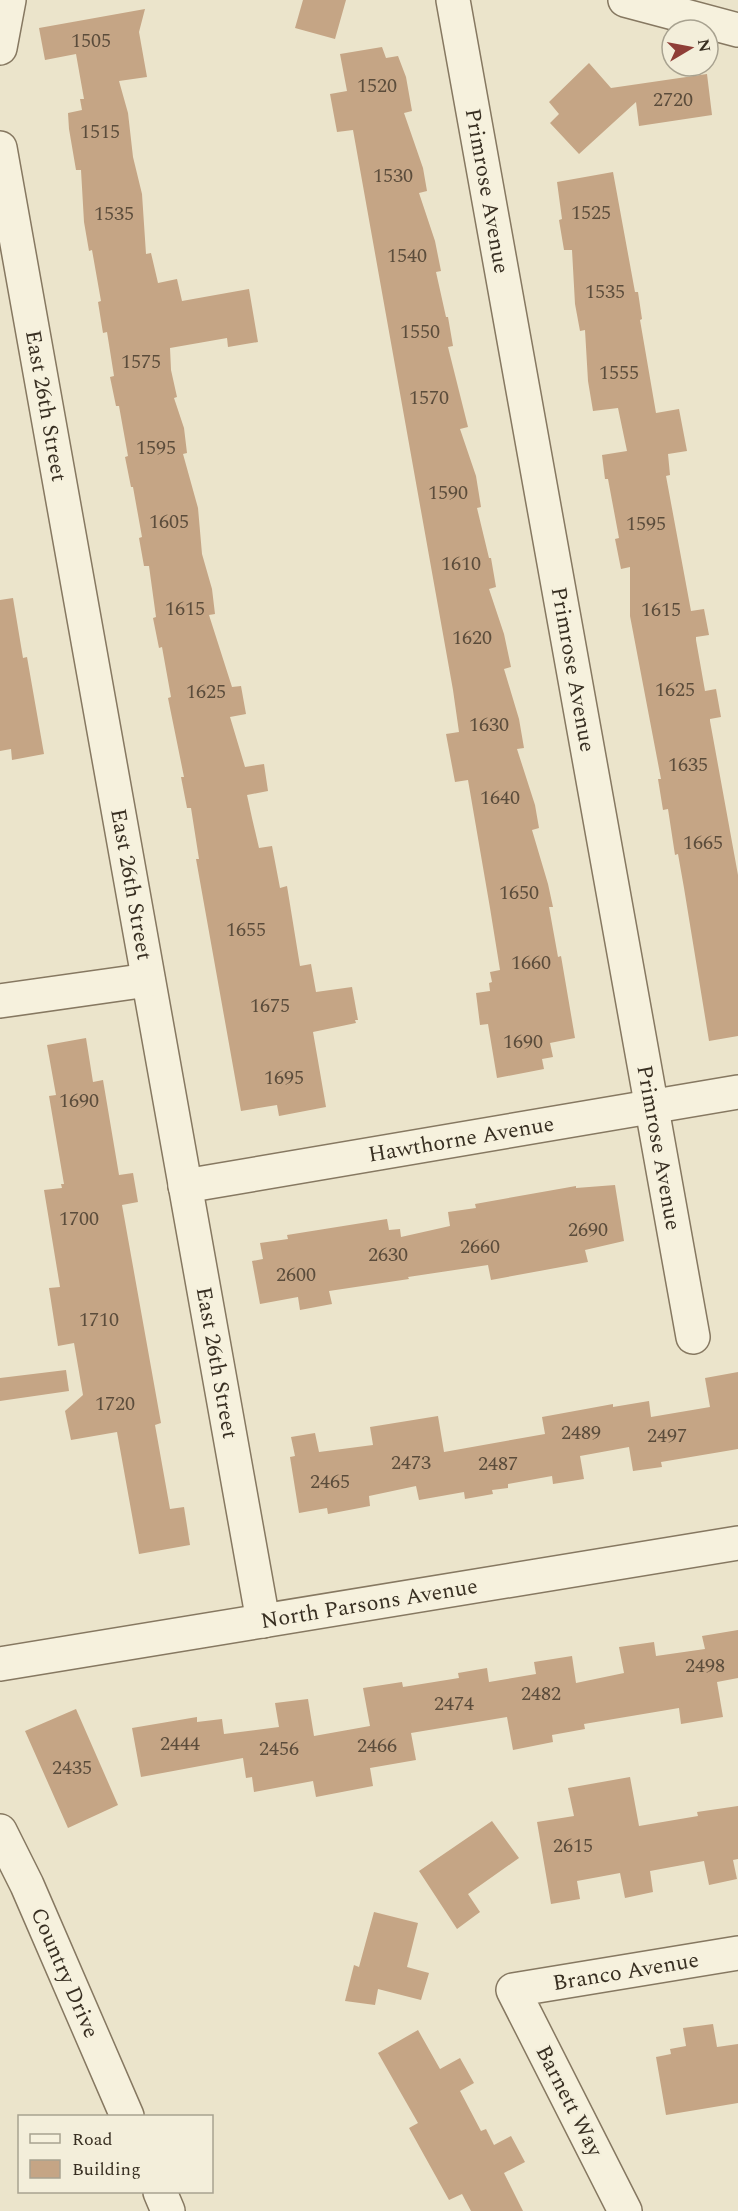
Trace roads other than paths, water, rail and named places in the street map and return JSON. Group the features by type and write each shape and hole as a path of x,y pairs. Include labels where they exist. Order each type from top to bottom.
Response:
{"street":[{"path":"0,48 9,0"},
{"name":"Primrose Avenue","path":"453,0 693,1337"},
{"path":"625,0 738,30"},
{"name":"East 26th Street","path":"0,148 263,1621"},
{"path":"0,1001 148,980"},
{"name":"Hawthorne Avenue","path":"185,1186 738,1092"},
{"name":"North Parsons Avenue","path":"0,1664 738,1543"},
{"name":"Country Drive","path":"0,1831 27,1885 127,2115"},
{"name":"Branco Avenue","path":"513,1990 738,1953"},
{"name":"Barnett Way","path":"513,1990 625,2211"},
{"path":"160,2193 168,2211"}]}
